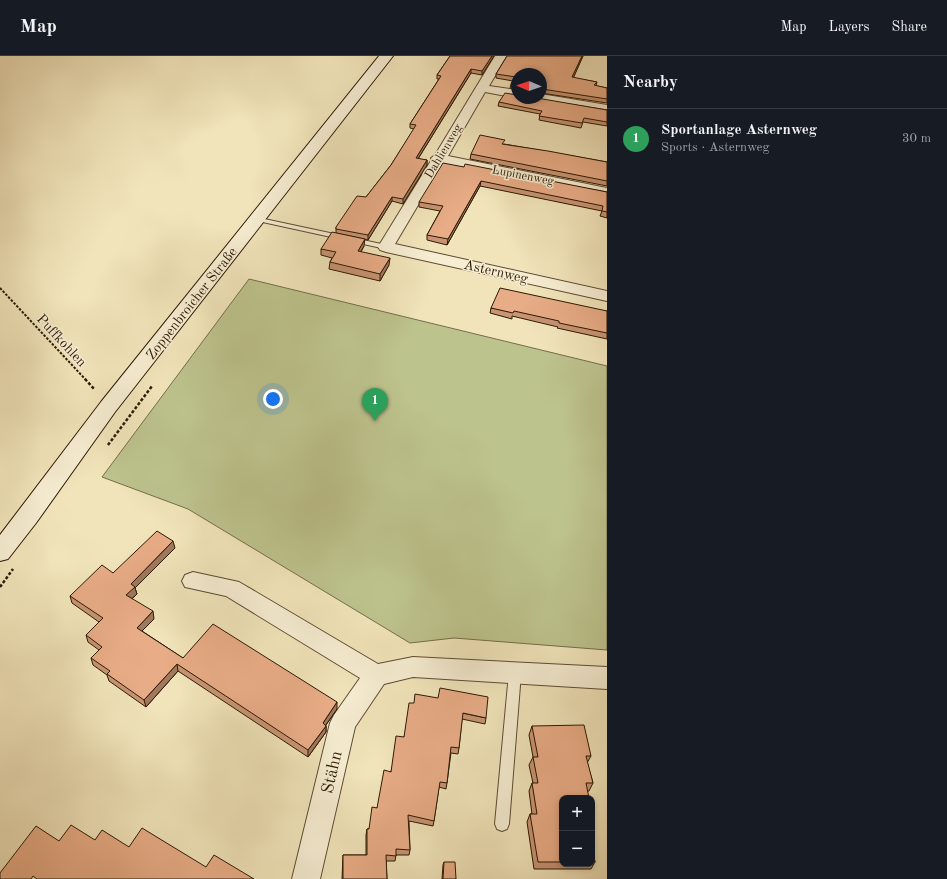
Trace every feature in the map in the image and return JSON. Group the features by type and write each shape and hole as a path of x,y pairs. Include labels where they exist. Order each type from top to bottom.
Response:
{"main road":[{"name":"Zoppenbroicher Straße","path":"0,552 28,517 108,407 386,56"}],"street":[{"name":"Dahlienweg","path":"386,247 500,56"},
{"path":"481,88 511,93"},
{"path":"547,99 607,110"},
{"name":"Lupinenweg","path":"438,158 607,192"},
{"name":"Asternweg","path":"386,247 607,296"},
{"path":"193,581 231,588 376,674 413,667 607,678"},
{"name":"Stähn","path":"306,879 343,723 376,674"}],"lane":[{"path":"258,219 386,247"},
{"path":"502,824 515,672"}],"path":[{"name":"Puffkohlen","path":"0,288 96,391 108,407"}],"green space":[{"path":"249,279 607,366 607,650 454,638 410,643 188,509 102,477"}],"building":[{"path":"450,56 492,56 482,71 471,69 416,158 427,160 403,199 392,197 368,235 336,229 357,196 366,197 391,165 416,125 410,124 441,76 437,75"},
{"path":"507,56 582,56 572,77 597,82 594,85 607,88 607,99 547,90 547,68 511,68 511,76 496,74"},
{"path":"505,93 511,94 511,104 547,104 547,100 607,110 607,122 584,118 582,123 539,116 542,111 499,102"},
{"path":"480,135 505,140 502,144 607,162 607,181 471,154"},
{"path":"443,163 464,167 465,164 607,192 607,212 602,211 603,206 481,181 448,239 427,235 443,206 419,202"},
{"path":"332,232 365,239 358,251 390,258 380,274 330,262 336,252 321,249"},
{"path":"500,288 607,311 607,333 559,323 559,321 514,311 513,313 491,308"},
{"path":"157,531 173,541 131,584 135,587 126,595 153,611 137,628 183,658 213,624 337,702 323,723 326,726 308,750 177,664 144,700 107,674 110,671 91,658 102,647 86,635 103,618 70,596 102,565 113,573"},
{"path":"440,688 488,697 486,718 463,713 459,748 451,747 447,783 440,782 434,821 408,815 410,850 396,849 396,856 386,855 387,879 343,879 343,855 367,855 367,829 369,829 372,807 377,808 384,770 391,772 396,736 404,737 409,703 414,703 415,694 438,698"},
{"path":"584,725 591,756 586,756 593,783 586,783 588,795 559,795 559,862 538,862 530,814 537,814 532,783 538,783 533,757 538,757 532,726"},
{"path":"71,825 95,840 102,830 129,847 142,828 206,867 214,855 254,879 37,879 33,876 31,879 0,879 0,873 36,826 59,841"},
{"path":"444,862 455,862 456,879 443,879"}],"place":[{"name":"Sportanlage Asternweg","path":"375,421"}]}
